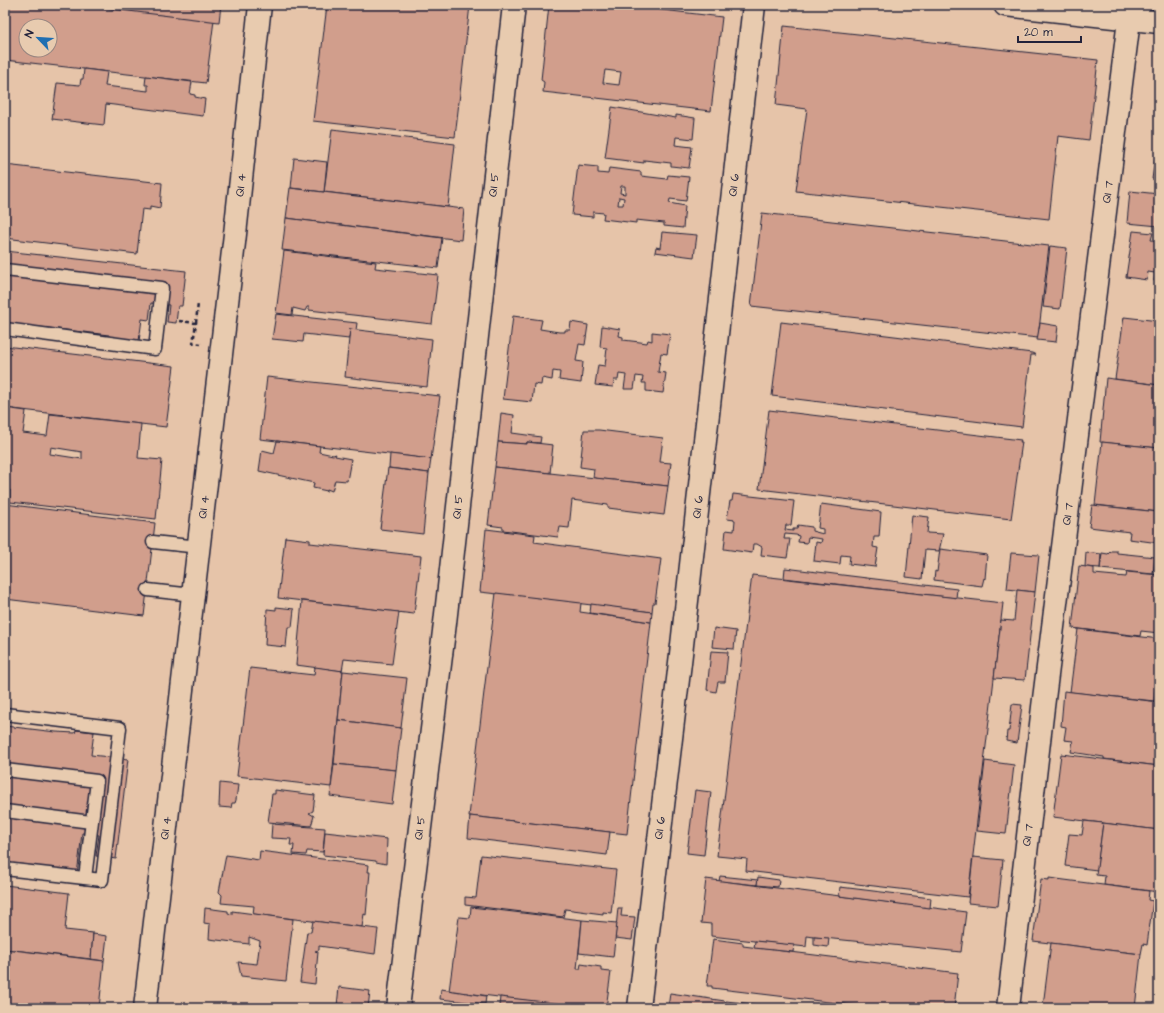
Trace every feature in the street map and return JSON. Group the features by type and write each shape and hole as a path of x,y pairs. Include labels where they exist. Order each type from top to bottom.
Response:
{"street":[{"name":"QI 4","path":"144,1008 199,547 260,5"},
{"name":"QI 5","path":"398,1008 445,624 514,5"},
{"name":"QI 6","path":"639,1008 681,654 754,5"},
{"path":"1005,5 1134,12 1159,22"},
{"name":"QI 7","path":"1008,1008 1042,715 1134,12"}],"lane":[{"path":"5,270 162,288 155,349 5,329"},
{"path":"153,542 199,547"},
{"path":"148,590 193,595"},
{"path":"5,714 120,728 102,880 5,869"},
{"path":"5,770 96,781 85,878"},
{"path":"5,811 91,822"}],"path":[{"path":"198,304 193,344 222,347"},
{"path":"179,321 196,323"}],"building":[{"path":"5,5 79,5 214,20 206,83 5,60"},
{"path":"79,5 221,5 219,22"},
{"path":"327,5 470,5 455,137 313,121"},
{"path":"549,5 620,5 722,17 711,111 543,92 544,82 541,80","holes":["605,70 621,72 619,85 603,83"]},
{"path":"784,26 1098,60 1089,140 1058,136 1049,219 796,191 807,109 776,105"},
{"path":"84,69 107,72 105,86 148,91 148,85 145,85 146,76 192,82 190,94 195,95 195,97 205,99 203,116 106,104 104,125 52,119 57,83 80,85 81,79 83,79"},
{"path":"612,107 676,118 676,115 695,118 693,139 676,137 675,145 692,147 689,168 671,166 671,163 644,160 644,163 605,158"},
{"path":"332,129 455,144 448,207 324,192"},
{"path":"294,158 327,162 324,192 291,188"},
{"path":"1155,159 1159,160 1159,180 1152,179"},
{"path":"5,165 162,183 160,208 150,206 150,210 142,209 137,254 5,238"},
{"path":"578,165 598,167 598,173 608,174 609,168 641,172 641,176 667,179 668,175 689,177 686,201 670,199 669,203 685,206 683,228 664,226 664,223 636,220 636,223 603,219 604,213 593,212 593,217 572,215","holes":["621,186 625,186 625,194 620,193","619,197 624,198 623,205 618,205"]},
{"path":"290,188 464,209 461,240 286,218"},
{"path":"1130,191 1159,194 1159,226 1127,223"},
{"path":"762,213 1049,246 1038,338 751,306"},
{"path":"286,218 442,238 438,268 282,250"},
{"path":"1133,231 1153,233 1151,240 1159,241 1159,281 1154,281 1155,273 1148,272 1147,280 1126,277"},
{"path":"662,232 697,235 694,257 655,252 656,247 660,248"},
{"path":"1050,246 1067,248 1060,309 1043,307"},
{"path":"5,251 186,271 182,306 178,306 176,323 167,322 169,305 151,303 149,320 142,319 139,341 109,338 109,335 5,323"},
{"path":"284,251 376,262 375,268 438,275 432,324 309,310 309,307 307,307 305,311 293,308 292,315 276,313"},
{"path":"276,314 357,323 356,330 350,329 349,339 304,334 303,342 272,339"},
{"path":"513,316 542,320 540,329 559,332 570,330 571,322 588,325 585,345 579,344 576,361 583,362 581,383 559,380 560,372 553,371 552,380 542,378 541,385 534,384 532,402 503,399"},
{"path":"1124,317 1159,321 1159,385 1115,379"},
{"path":"781,322 1032,353 1036,355 1031,355 1022,427 772,396"},
{"path":"1040,323 1058,326 1056,342 1037,340"},
{"path":"602,326 620,329 619,336 623,337 623,340 647,343 648,340 652,341 652,332 670,334 667,354 661,353 658,372 666,373 663,393 646,391 646,383 642,383 643,377 636,376 634,389 624,389 626,375 619,374 618,380 614,380 613,387 595,385 598,365 605,366 607,348 600,347"},
{"path":"350,329 432,339 427,387 345,377"},
{"path":"5,346 174,366 166,427 5,408"},
{"path":"267,377 440,396 431,459 260,439"},
{"path":"1106,378 1159,385 1159,448 1100,442"},
{"path":"5,408 26,411 23,433 47,436 50,414 141,424 138,458 162,460 156,519 10,502 10,490 5,490","holes":["51,447 82,452 82,459 50,454"]},
{"path":"769,410 1021,440 1020,442 1022,442 1011,519 759,489"},
{"path":"501,413 514,415 512,433 541,437 540,443 527,442 527,444 498,442"},
{"path":"584,430 599,430 663,438 660,462 671,463 668,486 593,478 594,469 580,467"},
{"path":"277,441 320,446 319,452 333,455 336,454 335,456 351,459 347,481 335,480 332,491 327,489 327,491 313,488 314,483 259,471 262,450 274,453"},
{"path":"498,442 527,444 527,442 553,445 550,473 495,467"},
{"path":"1102,442 1159,448 1159,512 1095,505"},
{"path":"390,454 431,459 429,473 389,468"},
{"path":"495,467 668,486 664,515 608,508 608,505 572,500 569,528 560,527 558,537 503,530 503,527 488,525"},
{"path":"388,468 429,473 423,534 380,529"},
{"path":"733,494 794,501 791,525 786,525 785,530 793,531 793,529 797,529 798,525 812,527 812,531 823,534 823,529 818,528 821,504 881,512 879,537 874,537 873,547 878,548 875,567 849,564 850,556 841,555 840,564 814,561 816,542 821,543 822,539 808,537 807,543 798,542 799,536 796,535 785,534 784,539 790,539 787,558 761,555 762,547 757,544 753,544 752,553 724,549 726,530 734,531 735,520 727,519 730,501 732,501"},
{"path":"5,504 155,523 144,616 5,599"},
{"path":"1092,505 1159,512 1159,543 1129,539 1130,532 1089,527"},
{"path":"912,515 929,517 927,533 943,534 939,551 925,550 922,579 906,577"},
{"path":"486,529 535,535 534,542 661,559 655,603 653,603 652,612 480,592"},
{"path":"285,537 310,540 310,543 421,556 414,614 278,598"},
{"path":"940,549 987,555 985,579 984,578 982,586 934,580 935,571 937,572"},
{"path":"1111,551 1155,557 1153,574 1100,569 1102,553 1108,554"},
{"path":"1086,552 1101,554 1100,568 1085,567"},
{"path":"1011,553 1039,555 1035,592 1007,589"},
{"path":"1079,566 1094,568 1094,574 1126,577 1127,572 1159,575 1159,633 1141,631 1140,636 1072,628"},
{"path":"785,568 957,589 956,598 784,578"},
{"path":"752,575 1003,603 968,897 746,871 747,859 717,856"},
{"path":"1017,590 1035,592 1025,680 994,678 1001,620 1014,621"},
{"path":"496,593 581,603 580,612 651,622 627,834 469,816"},
{"path":"302,601 399,612 392,664 344,659 342,671 296,665"},
{"path":"591,604 652,612 651,622 590,613"},
{"path":"276,607 294,609 292,627 288,627 286,647 265,645 267,609 276,610"},
{"path":"714,628 736,631 734,649 712,647"},
{"path":"1078,629 1159,639 1159,691 1155,691 1154,701 1070,692"},
{"path":"711,651 728,652 725,682 718,682 716,692 707,690"},
{"path":"315,667 343,671 331,787 237,776 250,668 314,675"},
{"path":"343,671 407,678 401,728 338,720"},
{"path":"1064,691 1159,702 1159,766 1104,759 1104,757 1071,752 1073,741 1064,740 1066,727 1061,726"},
{"path":"1012,704 1022,705 1017,743 1006,741 1007,731 1009,731"},
{"path":"338,720 401,728 396,770 334,764"},
{"path":"5,726 56,732 75,733 76,730 94,732 91,755 128,759 116,859 96,856 99,835 82,833 77,875 5,864"},
{"path":"1061,754 1159,766 1159,830 1053,817"},
{"path":"985,761 1014,765 1006,834 977,831"},
{"path":"334,764 396,770 392,804 330,796"},
{"path":"220,783 238,785 236,800 235,803 232,803 231,808 219,807"},
{"path":"275,790 315,795 313,811 309,813 314,816 311,826 268,822 272,794 275,794"},
{"path":"695,790 711,792 704,855 687,853"},
{"path":"470,816 610,832 607,855 468,838"},
{"path":"1084,821 1103,823 1097,870 1065,866 1069,834 1082,835"},
{"path":"1103,823 1159,830 1159,892 1104,885 1105,876 1096,875"},
{"path":"272,824 325,828 323,852 307,851 306,855 293,854 294,845 290,845 291,839 271,838"},
{"path":"325,832 387,839 386,864 376,861 323,855"},
{"path":"260,851 369,865 368,872 370,872 366,915 364,914 362,927 253,914 254,906 221,903 222,895 219,892 226,855 259,860"},
{"path":"481,855 616,870 611,913 603,912 603,914 565,909 563,917 465,905 465,897 476,898"},
{"path":"973,857 1003,860 998,906 968,903"},
{"path":"720,876 758,880 757,885 719,881"},
{"path":"758,877 779,880 778,887 757,885"},
{"path":"1049,878 1149,891 1148,900 1153,901 1147,945 1143,944 1141,954 1033,941 1041,879 1049,880"},
{"path":"706,879 966,912 961,952 807,936 806,947 711,936 711,924 701,923"},
{"path":"5,885 69,893 65,930 93,933 91,959 5,949"},
{"path":"840,887 931,898 930,908 839,896"},
{"path":"471,907 582,920 577,969 580,969 581,964 601,967 601,971 611,972 606,1008 589,1008 449,991 459,917 470,918"},
{"path":"205,908 228,911 228,913 232,914 232,911 293,919 286,981 241,976 238,962 257,964 260,941 249,937 249,944 209,939 210,924 204,923"},
{"path":"618,908 622,908 621,916 635,917 632,940 615,938"},
{"path":"582,920 617,923 613,957 579,953"},
{"path":"313,921 378,929 375,954 319,946 319,950 315,951 318,952 315,984 300,982 307,932 311,932"},
{"path":"93,934 107,936 104,961 91,959"},
{"path":"814,937 829,938 828,947 814,945"},
{"path":"713,939 743,943 743,946 958,973 954,1008 878,1008 712,988 712,986 707,986"},
{"path":"755,941 794,945 793,952 754,948"},
{"path":"1051,943 1141,954 1135,1008 1060,1008 1043,1006"},
{"path":"5,949 104,961 99,1008 5,1008"},
{"path":"339,987 370,991 368,1008 337,1006"},
{"path":"441,989 486,996 485,1004 440,999"},
{"path":"670,993 725,1001 725,1008 668,1008"},
{"path":"500,997 590,1007 519,1008 499,1006"},
{"path":"726,1001 770,1006 770,1008 725,1008"}]}
